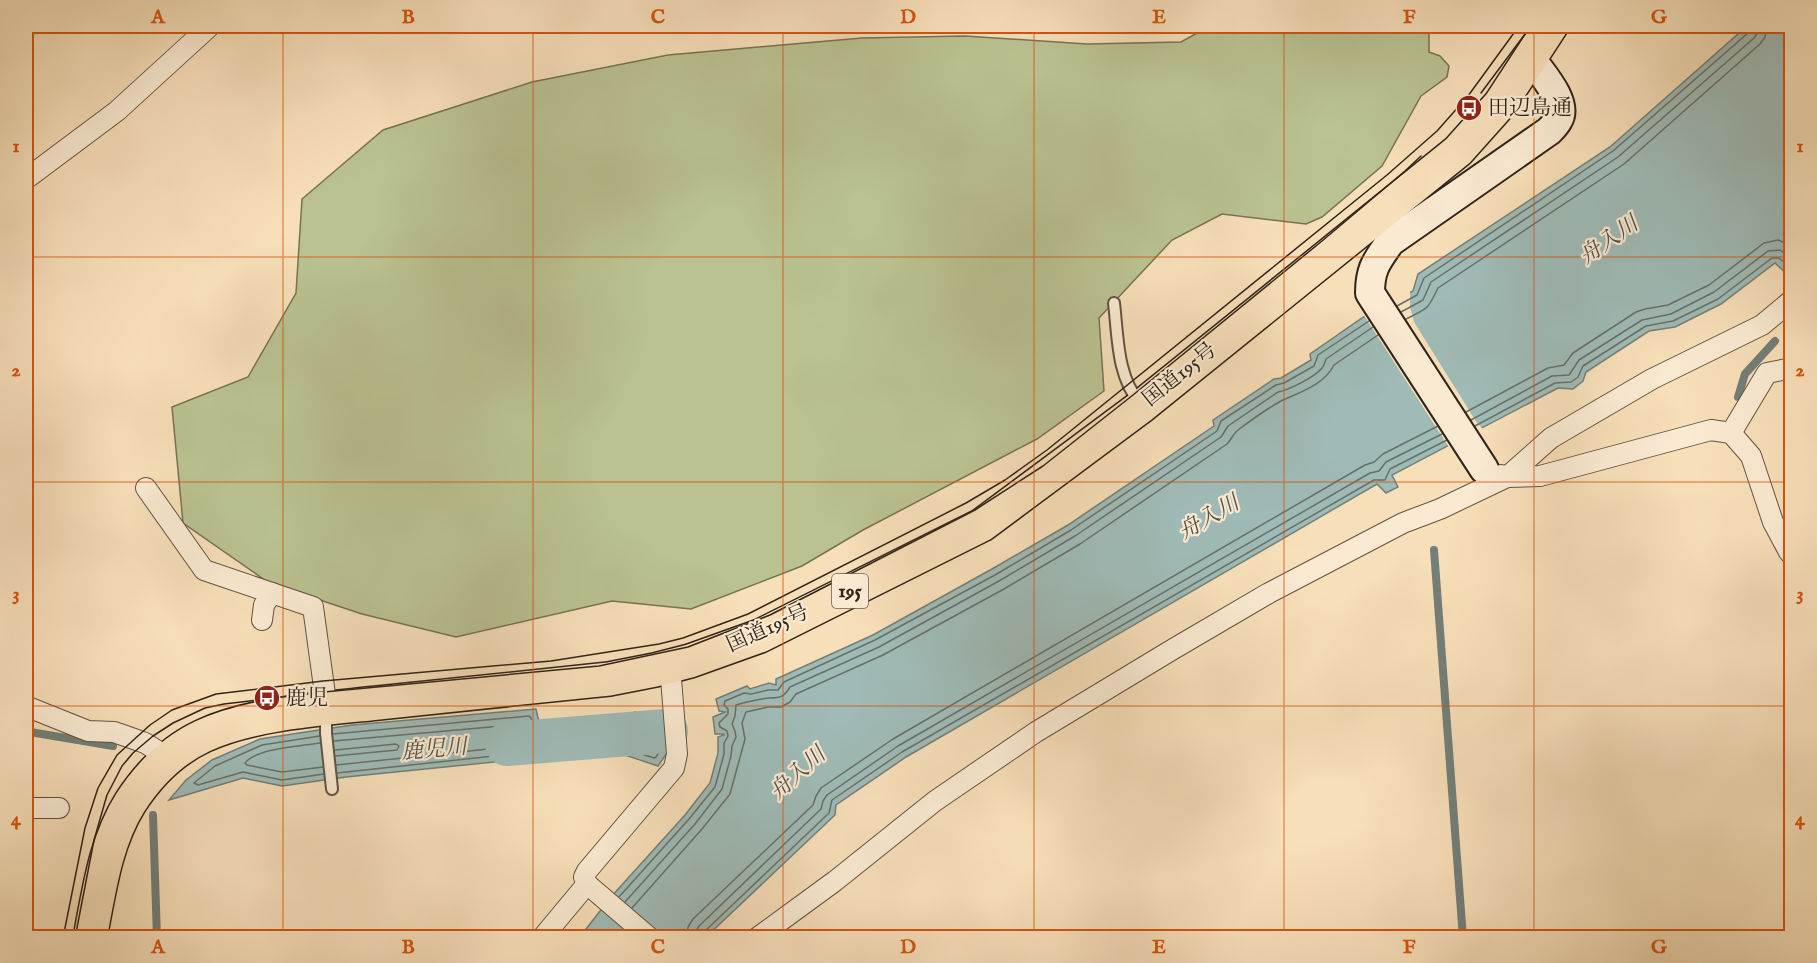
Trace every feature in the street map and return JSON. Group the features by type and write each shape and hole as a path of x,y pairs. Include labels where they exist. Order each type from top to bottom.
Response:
{"highway":[{"name":"国道195号","path":"90,938 107,858 119,824 130,803 169,758 204,736 265,717 326,721 609,679 690,661 760,636 982,525 1142,406 1458,151 1500,104 1543,35"}],"street":[{"path":"26,180 117,111 210,26"},
{"path":"1496,473 1370,293 1370,280 1373,267 1390,242 1549,131 1559,119 1561,108 1543,35"},
{"path":"757,938 835,881 935,801 1036,732 1269,593 1403,523 1440,509 1551,438 1652,379 1762,325 1791,300"},
{"path":"1731,433 1767,373 1791,369"},
{"path":"1496,473 1540,476 1712,430 1731,433 1751,456 1773,522 1791,553"},
{"path":"146,488 204,570 313,607 326,721"},
{"path":"262,620 264,605 272,593"},
{"path":"650,938 590,886 584,877 674,768 677,754 670,666"},
{"path":"26,707 88,731 114,732 134,739 169,758"},
{"path":"26,808 59,808"},
{"path":"542,938 590,886"}],"lane":[{"path":"1114,303 1120,357 1127,385 1142,406"},
{"path":"326,721 332,789"}],"green space":[{"path":"1210,26 1429,26 1429,52 1440,56 1449,66 1447,77 1421,96 1382,166 1322,217 1306,224 1222,214 1172,240 1099,318 1104,391 1037,439 863,530 802,566 691,609 612,601 456,637 362,614 269,583 183,523 172,407 248,377 296,293 302,199 383,130 532,82 668,55 862,38 965,36 1087,44 1181,42"}],"water":[{"name":"舟入川","path":"1747,26 1791,26 1791,278 1775,263 1721,304 1675,327 1649,331 1586,372 1583,381 1573,389 1558,388 1392,475 1398,487 1386,493 1377,484 906,757 836,805 835,815 706,937 579,938 611,897 685,815 710,783 718,753 718,737 724,735 715,734 713,717 725,712 719,711 716,699 747,686 750,689 769,683 776,685 776,679 873,635 1068,525 1214,426 1213,420 1274,379 1281,378 1311,360 1310,354 1365,316 1413,291 1418,274 1610,147"},
{"path":"536,709 543,740 636,734 635,712 665,720 669,750 658,766 622,754 583,753 346,777 282,786 243,778 169,800 186,780 212,760 260,739 352,725"}],"pier":[{"path":"1410,289 1410,307 1414,322 1477,423 1485,431 1450,449 1363,314"}],"waterway":[{"path":"1738,397 1745,374 1775,341"},
{"path":"1434,550 1463,938"},
{"name":"鹿児川","path":"507,744 666,731"},
{"path":"26,734 30,732 113,746"},
{"path":"153,815 157,938"}],"tram line":[{"path":"63,938 85,828 98,788 117,755 150,725 172,710 216,694 323,681 551,661 659,644 683,638 748,614 966,503 1005,480 1047,450 1387,175 1437,131 1468,96 1519,26"},
{"path":"1481,93 1531,26"},
{"path":"75,938 94,840 107,795 122,766 133,753 173,723 205,708 224,704 324,692 599,666 688,647 770,615 975,510 1043,466 1322,241 1421,156"}],"place":[{"name":"田辺島通","path":"1469,108"},
{"name":"鹿児","path":"267,698"}]}
